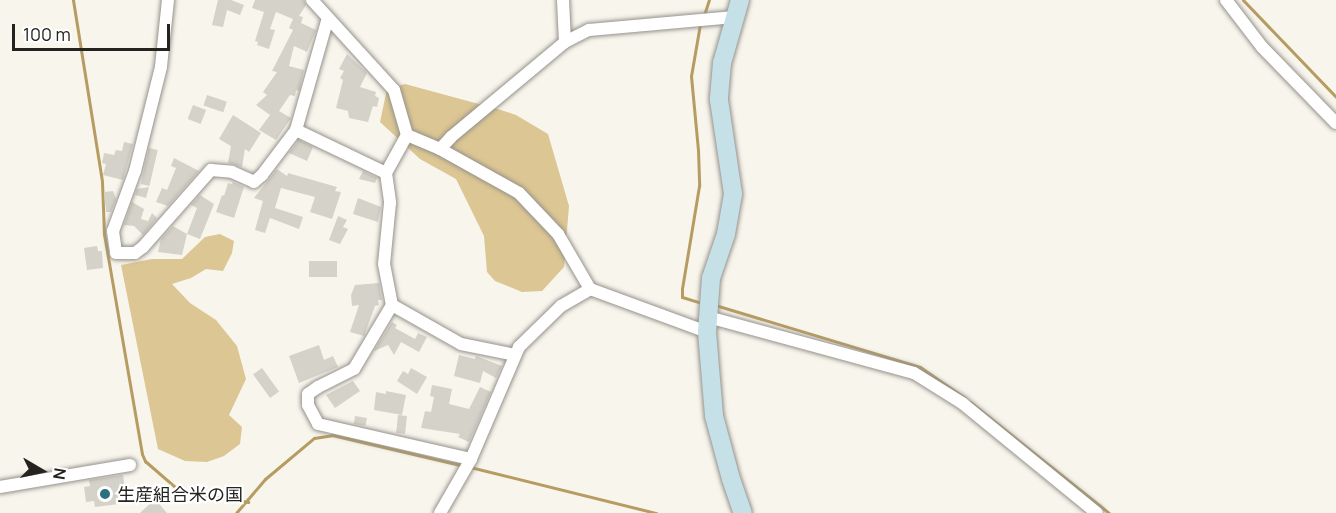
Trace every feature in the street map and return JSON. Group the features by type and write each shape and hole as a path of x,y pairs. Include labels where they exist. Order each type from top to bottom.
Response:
{"street":[{"path":"168,0 161,67 135,171 113,231 116,253 135,253 143,247 170,221 212,170 232,172 254,182 296,130 328,18"},
{"path":"312,0 394,90 407,135 386,173 390,203 384,264 392,305 354,369 308,394 313,418 318,424 471,459"},
{"path":"563,0 565,42"},
{"path":"1226,0 1262,47 1336,123"},
{"path":"440,149 451,137 565,42 590,30 737,8 722,63 719,100 733,194 726,234 711,278 707,324 714,416 743,513"},
{"path":"296,130 386,173"},
{"path":"407,135 440,149 519,193 558,234 590,289 707,324 914,373 962,403 1097,513"},
{"path":"440,513 471,459 519,347 541,323 561,306 590,289"},
{"path":"392,305 461,344 515,355"},
{"path":"0,487 130,465"}],"shaded area":[{"path":"405,84 516,115 548,134 569,206 564,267 542,291 522,292 495,281 487,272 484,236 456,179 420,159 380,122 387,89"},
{"path":"220,234 234,241 232,253 223,271 206,269 191,278 172,284 190,303 216,320 237,346 246,379 229,415 242,427 240,444 224,456 207,462 185,461 158,449 121,265 152,259 182,259 205,237"}],"building":[{"path":"218,0 231,0 244,5 240,15 227,10 223,27 212,25"},
{"path":"255,0 304,0 306,5 299,16 303,17 301,23 316,30 307,52 294,46 289,66 304,70 299,91 296,90 295,96 290,95 279,111 291,118 276,140 259,130 270,115 256,105 267,95 263,92 277,72 272,71 293,30 289,28 293,19 276,12 270,29 275,30 269,49 257,45 258,42 255,41 264,12 252,8"},
{"path":"347,54 367,73 360,87 376,92 375,96 379,98 377,107 373,106 368,122 349,118 348,111 336,108 343,80 340,78 344,71 339,69"},
{"path":"207,95 227,102 223,112 203,105"},
{"path":"193,105 206,110 201,124 188,119"},
{"path":"233,115 261,133 249,152 245,149 242,167 228,163 231,146 219,139"},
{"path":"299,140 313,147 307,161 289,153"},
{"path":"124,142 133,144 123,180 103,175 106,164 102,163 104,153 114,155 116,150 122,151"},
{"path":"149,148 158,150 149,186 141,184"},
{"path":"174,158 199,171 168,206 156,202 162,188 167,190 176,168 171,166"},
{"path":"277,169 287,176 288,173 337,187 335,191 341,192 332,219 310,212 315,197 281,188 275,208 303,217 299,229 270,218 265,233 255,230 263,201 254,198"},
{"path":"363,171 377,178 375,183 359,179"},
{"path":"233,182 244,187 234,218 216,212 228,183"},
{"path":"149,187 146,198 135,195 137,189"},
{"path":"113,191 116,199 111,212 106,212 104,192"},
{"path":"200,195 214,204 200,239 187,234 197,208 191,205"},
{"path":"358,198 381,207 378,222 353,214"},
{"path":"132,202 144,209 141,219 148,221 152,213 157,218 143,235 134,226 124,225"},
{"path":"338,216 347,220 343,227 348,229 340,244 329,240"},
{"path":"173,226 187,234 182,255 158,252 161,239"},
{"path":"97,246 98,251 102,251 103,268 87,270 84,248"},
{"path":"309,261 337,261 337,277 309,277"},
{"path":"379,283 382,300 378,300 379,305 375,306 364,336 350,332 359,305 352,306 351,295 355,285"},
{"path":"392,322 397,325 395,328 415,339 418,333 427,337 419,352 401,342 394,355 388,345 374,351"},
{"path":"319,345 324,360 333,356 338,367 299,383 289,356"},
{"path":"459,355 475,359 476,356 502,366 496,378 483,371 480,383 454,376"},
{"path":"262,368 279,391 270,398 253,374"},
{"path":"411,368 427,377 417,394 397,381 403,371 408,374"},
{"path":"353,381 360,391 335,408 326,395"},
{"path":"432,385 452,389 449,404 469,409 480,387 491,392 469,442 458,437 460,434 421,428 425,411 431,412 434,397 430,396"},
{"path":"386,391 406,395 402,415 374,410 376,392 386,394"},
{"path":"398,415 407,416 405,434 396,433"},
{"path":"355,416 367,418 366,426 354,424"},
{"name":"生産組合米の国","path":"123,475 127,503 95,507 94,501 86,502 84,487 90,486 89,480"},
{"path":"155,499 167,513 140,513"}],"waterway":[{"path":"73,0 102,182 104,234 142,454 145,461 175,487 189,493 248,502"},
{"path":"704,15 709,0"},
{"path":"1243,0 1336,97"},
{"path":"700,24 691,76 699,186 682,297 702,303"},
{"path":"715,305 920,367 965,398"},
{"path":"970,402 1109,513"},
{"path":"236,513 265,479 314,438 332,435 464,466"},
{"path":"470,467 656,513"}],"place":[{"name":"生産組合米の国","path":"105,494"}]}
